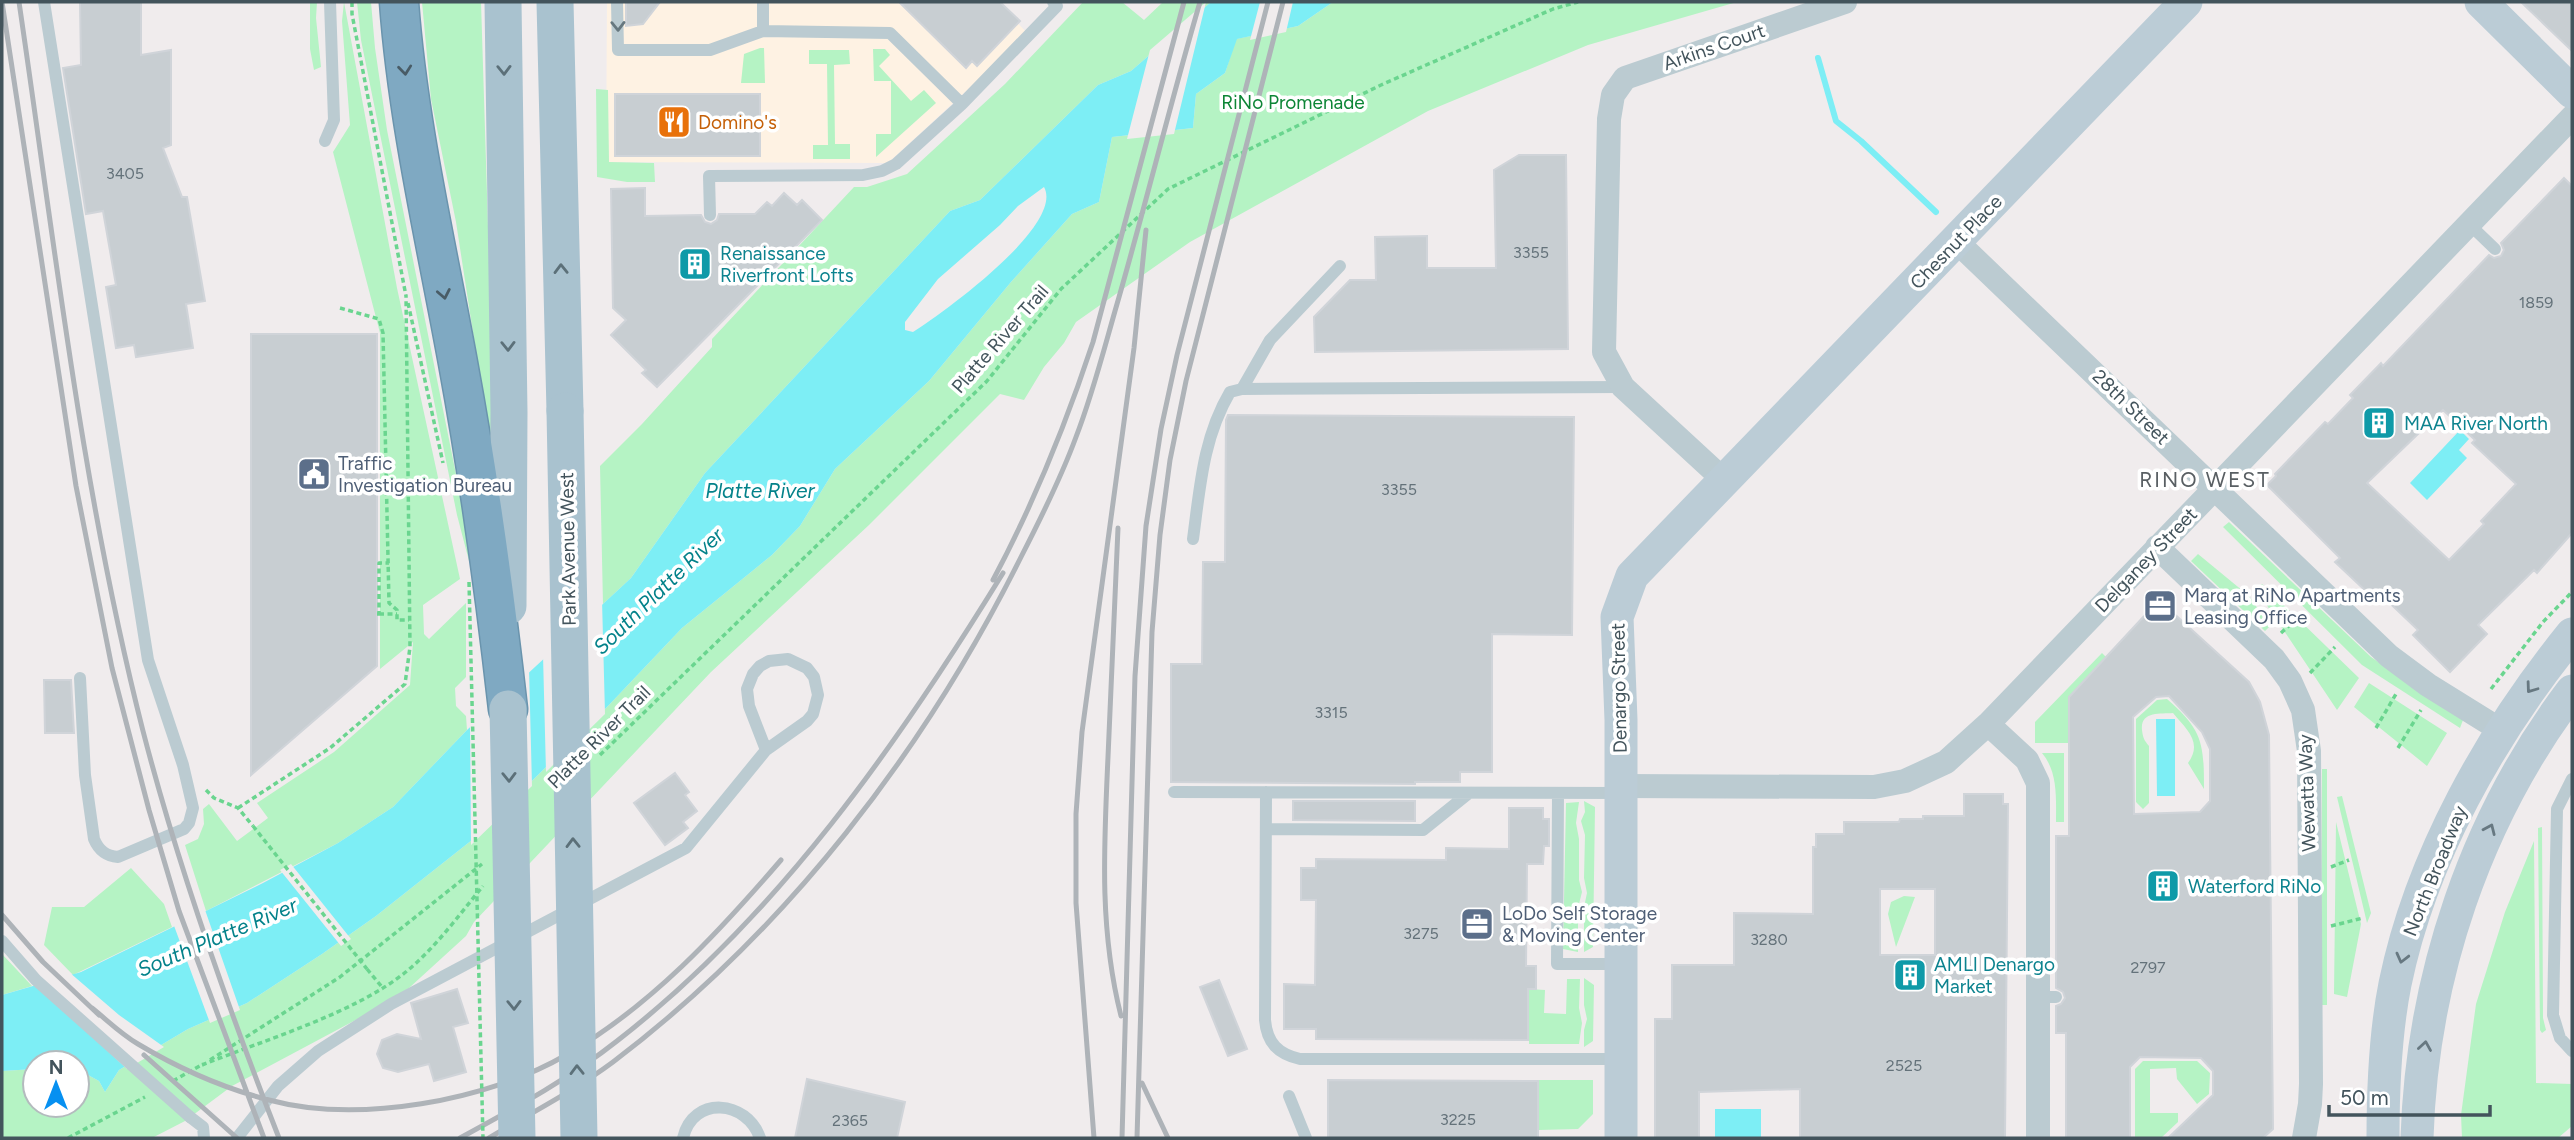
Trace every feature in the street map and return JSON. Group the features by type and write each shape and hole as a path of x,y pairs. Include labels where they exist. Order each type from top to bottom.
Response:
{"highway":[{"path":"399,2 407,87 470,432 480,574 508,709"}],"main road":[{"path":"503,2 509,412 508,709 517,1138"},
{"name":"Park Avenue West","path":"555,2 579,1138"}],"street":[{"name":"Arkins Court","path":"1623,387 1604,352 1609,119 1613,95 1625,78 1845,2"},
{"name":"Chesnut Place","path":"1725,481 2186,2"},
{"path":"2481,2 2572,92"},
{"name":"Delganey Street","path":"1621,790 1874,787 1905,781 1946,762 1988,724 2572,117"},
{"name":"28th Street","path":"1956,241 2389,656 2428,685 2501,731"},
{"path":"1623,387 1725,481"},
{"name":"Denargo Street","path":"1621,1138 1621,790 1617,618 1632,576 1725,481"},
{"name":"Wewatta Way","path":"2157,547 2274,659 2290,681 2303,710 2309,751 2311,1084 2304,1138"},
{"name":"North Broadway","path":"2383,1138 2388,1034 2395,984 2408,932 2459,807 2501,731 2572,634"},
{"name":"North Broadway","path":"2417,1138 2421,1072 2428,1025 2436,985 2468,878 2499,809 2537,743 2572,691"},
{"path":"1988,724 2027,760 2038,783 2047,997 2038,1138"}],"lane":[{"path":"44,2 148,660 183,765 193,808 184,830 126,856 110,856 103,852 94,839 85,775 80,678"},
{"path":"324,141 334,120 330,2"},
{"path":"617,2 618,50 710,50 763,32 890,33 962,104"},
{"path":"763,2 763,32"},
{"path":"710,215 709,176 863,175 882,171 896,164 962,104 1057,6 1053,2"},
{"path":"2469,224 2496,249"},
{"path":"1242,389 1270,340 1340,266"},
{"path":"1193,539 1204,455 1217,415 1230,392 1242,389 1623,387"},
{"path":"237,1138 278,1086 338,1037 391,1004 686,848 766,750 807,721 817,705 814,677 807,668 788,659 768,661 760,666 753,674 747,689 749,706 766,750"},
{"path":"2572,779 2557,809 2553,1015 2560,1038 2572,1051"},
{"path":"1174,792 1558,793 1621,790"},
{"path":"1266,792 1265,1020 1266,1031 1278,1051 1300,1059 1621,1059"},
{"path":"1266,830 1423,830 1469,793"},
{"path":"1558,793 1557,964 1621,964"},
{"path":"2,941 36,980 145,1079 203,1127 204,1138"},
{"path":"1289,1096 1306,1138"},
{"path":"683,1138 696,1116 705,1111 725,1108 736,1110 749,1119 760,1138"}],"path":[{"path":"352,2 406,295 445,473"},
{"name":"Platte River Trail","path":"594,761 987,381 1061,289 1168,189 1404,75 1553,9 1578,2"},
{"path":"238,808 330,748 405,684 410,647 406,295"},
{"path":"340,308 379,319 383,333 389,603 397,610 397,620 410,620"},
{"path":"389,563 379,563 378,614 397,614"},
{"path":"480,574 482,1138"},
{"path":"2491,688 2543,622 2572,592"},
{"path":"2281,633 2302,614"},
{"path":"2308,675 2335,648"},
{"path":"2376,729 2396,694"},
{"path":"2398,748 2421,710"},
{"path":"183,765 214,798 238,808 382,987"},
{"path":"165,1086 341,976 490,858"},
{"path":"2331,867 2349,860"},
{"path":"202,1065 347,1007 407,971 449,928 491,876"},
{"path":"2330,927 2363,918"},
{"path":"68,1138 153,1093"}],"shaded area":[{"path":"607,2 998,2 1028,34 888,163 606,162"}],"green space":[{"path":"310,2 317,2 321,67 314,70 310,49"},
{"path":"344,2 397,288 460,579 423,605 424,634 429,639 466,603 466,677 455,688 456,706 466,716 467,730 393,807 338,843 206,911 185,845 198,839 204,824 203,809 209,804 237,841 268,818 257,803 334,752 410,685 413,642 380,669 380,333 333,152 350,125 342,21"},
{"path":"357,2 371,2 387,130 473,559 469,561 457,515 361,40"},
{"path":"422,2 481,2 496,482 456,222 431,99"},
{"path":"1083,2 1122,2 1144,20 1163,2 1211,2 1131,71 1098,85 980,200 950,211 705,473 631,578 603,604 600,466 642,424 712,347 712,339 854,187 867,187 907,174 1005,84"},
{"name":"RiNo Promenade","path":"1333,2 1737,2 1588,45 1428,111 1190,242 1076,322 1024,400 1000,394 869,525 711,672 474,922 466,936 409,988 380,1007 232,1086 185,1121 152,1138 2,1138 2,1071 21,1070 21,1119 91,1119 91,1077 99,1081 105,1092 119,1070 188,1029 247,1003 376,916 472,840 608,706 682,628 772,555 800,526 835,469 929,381 1011,282 1072,214 1099,202 1112,137 1193,128 1196,94 1225,73 1236,39 1298,26"},
{"path":"764,48 765,83 741,83 744,54"},
{"path":"873,49 885,49 890,55 879,66 911,101 924,90 936,103 876,157 876,134 891,134 891,81 874,81"},
{"path":"809,50 849,50 850,64 834,65 835,144 850,144 850,159 813,159 813,145 828,145 827,64 809,64"},
{"path":"596,89 608,90 609,162 654,163 655,182 627,182 597,177"},
{"path":"2229,522 2371,657 2463,720 2460,728 2362,665 2223,527"},
{"path":"2198,554 2249,596 2270,626 2265,631 2191,561"},
{"path":"2262,584 2359,678 2337,710 2256,589"},
{"path":"2102,653 2106,657 2069,697 2069,743 2035,743 2035,722"},
{"path":"2369,683 2447,733 2427,766 2354,707"},
{"path":"2167,699 2195,729 2202,749 2204,789 2188,763 2194,742 2188,731 2173,713 2152,715 2144,719 2142,724 2143,737 2149,746 2149,803 2143,809 2136,802 2136,719 2157,700"},
{"path":"2042,753 2064,753 2064,822 2056,822 2053,777"},
{"path":"2322,769 2327,769 2327,1005 2321,1005"},
{"path":"2342,796 2371,913 2367,923 2337,797"},
{"path":"1584,801 1595,807 1593,947 1584,952 1584,907 1587,893 1584,878 1585,835 1581,821 1585,812"},
{"path":"1579,802 1576,823 1582,892 1578,908 1578,952 1563,949 1566,803"},
{"path":"2336,822 2361,924 2347,997 2334,994"},
{"path":"2542,827 2543,1018 2546,1030 2542,1033 2538,828"},
{"path":"2534,841 2536,1083 2572,1084 2572,1126 2558,1138 2462,1138 2461,1115 2476,1004 2505,912"},
{"path":"131,868 164,904 172,927 73,975 44,945 52,907 84,907"},
{"path":"1904,896 1915,897 1896,947 1888,914 1891,902"},
{"path":"3,955 32,986 2,995"},
{"path":"1584,978 1594,985 1593,1041 1584,1047 1587,1019"},
{"path":"1567,979 1580,979 1579,1008 1582,1023 1579,1044 1529,1044 1529,989 1545,990 1544,1013 1566,1014"},
{"path":"2143,1061 2197,1061 2210,1073 2209,1094 2197,1104 2177,1079 2176,1068 2150,1069 2150,1113 2178,1113 2178,1122 2161,1138 2135,1138 2135,1069"},
{"path":"1539,1080 1593,1080 1593,1114 1578,1129 1539,1130"}],"water":[{"name":"Platte River","path":"1211,2 1333,2 1298,26 1237,39 1225,73 1196,94 1193,128 1112,137 1099,202 1072,214 1011,282 929,381 835,469 800,526 772,555 682,628 608,706 472,840 376,916 247,1003 188,1029 119,1070 105,1092 99,1081 91,1077 91,1049 21,1049 21,1070 2,1071 2,995 81,972 263,883 338,843 393,807 467,730 631,578 705,473 950,211 980,200 1098,85 1131,71","holes":["1044,187 1046,203 1037,223 1020,245 973,288 913,332 905,330 905,322 938,279 1018,206"]},
{"path":"2460,430 2469,439 2459,450 2467,458 2427,500 2410,483"},
{"path":"2156,719 2175,719 2175,796 2157,796"},
{"path":"1715,1109 1761,1109 1761,1138 1715,1138"}],"pier":[{"path":"1206,2 1174,134 1127,139 1150,50"},
{"path":"1260,2 1293,2 1286,32 1250,40"},
{"path":"602,600 605,714 546,772 543,655"},
{"path":"529,668 532,786 471,845 470,723"},
{"path":"291,864 351,939 341,946 280,870"},
{"path":"204,907 240,1010 210,1023 173,923"},
{"path":"69,972 119,1015 164,1047 127,1069 33,982"}],"building":[{"path":"80,2 141,2 141,55 171,50 171,145 163,148 182,197 187,197 205,301 186,304 193,348 136,357 134,345 116,348 106,287 116,285 103,211 86,214 63,68 81,65"},
{"path":"626,2 660,2 643,24 626,26"},
{"path":"899,2 1000,2 1020,21 977,66 972,61 966,68"},
{"path":"2521,2 2572,2 2572,51"},
{"path":"615,94 760,94 760,156 615,156"},
{"path":"1519,155 1566,155 1568,349 1315,352 1314,317 1350,280 1376,280 1375,237 1427,236 1427,268 1496,268 1494,170"},
{"name":"MAA River North","path":"2564,178 2572,186 2572,533 2537,573 2534,570 2478,625 2487,634 2450,672 2413,635 2418,630 2375,589 2370,595 2335,562 2340,558 2267,485 2325,422 2328,424 2353,398 2350,395 2381,363 2383,366 2489,255 2494,258 2501,256 2504,250 2501,243","holes":["2443,410 2475,440 2472,443 2516,484 2481,521 2484,524 2449,560 2367,483"]},
{"name":"Renaissance Riverfront Lofts","path":"645,188 645,216 701,215 705,222 711,224 717,220 719,214 755,214 767,202 772,206 784,193 797,205 802,200 822,220 657,387 642,373 646,370 611,335 626,320 613,308 611,189"},
{"name":"Traffic Investigation Bureau","path":"251,334 377,334 377,666 251,775"},
{"path":"1228,415 1574,417 1572,635 1492,634 1492,772 1460,772 1460,782 1415,784 1171,782 1171,664 1202,664 1203,562 1225,562"},
{"name":"Waterford RiNo","path":"2159,600 2249,682 2260,702 2269,735 2273,1129 2263,1138 2168,1138 2213,1095 2213,1071 2201,1058 2140,1057 2130,1067 2130,1138 2066,1138 2066,1033 2056,1033 2056,1006 2065,998 2063,992 2056,988 2056,836 2069,836 2069,697","holes":["2169,696 2202,732 2210,749 2210,801 2200,812 2134,814 2133,717 2156,697"]},
{"path":"44,680 71,680 74,733 45,733"},
{"path":"675,773 689,792 685,795 697,811 683,822 688,828 665,845 634,803"},
{"name":"AMLI Denargo Market","path":"1964,794 2003,794 2003,804 2008,804 2005,1138 1800,1138 1800,1089 1699,1092 1699,1138 1655,1138 1655,1019 1672,1019 1672,965 1734,965 1734,913 1813,914 1813,847 1816,847 1816,834 1844,834 1844,822 1899,822 1900,819 1923,819 1923,816 1964,816","holes":["1880,889 1935,889 1935,955 1880,955"]},
{"path":"1293,801 1415,801 1415,821 1293,820"},
{"path":"1509,808 1543,808 1543,819 1549,819 1549,846 1544,846 1543,864 1527,864 1526,966 1536,966 1536,989 1528,989 1528,1040 1316,1039 1316,1029 1284,1029 1284,984 1315,985 1316,900 1301,900 1301,868 1316,868 1316,859 1446,860 1446,848 1509,849"},
{"path":"1219,980 1247,1049 1228,1056 1200,987"},
{"path":"457,989 468,1023 453,1027 466,1072 434,1081 429,1064 398,1072 383,1068 377,1054 382,1040 397,1034 421,1039 411,1003"},
{"path":"807,1079 905,1102 897,1138 795,1138"},
{"path":"1328,1080 1538,1081 1538,1138 1328,1138"}],"waterway":[{"path":"1818,58 1836,121 1936,212"}],"railway":[{"path":"2,2 76,486 112,668 179,911 264,1138"},
{"path":"19,2 86,460 122,641 157,783 188,886 279,1138"},
{"path":"993,580 1048,463 1093,342 1184,2"},
{"path":"489,1138 613,1062 677,1010 737,955 793,896 846,833 941,700 983,629 1028,542 1057,483 1082,422 1200,2"},
{"path":"1122,1138 1135,676 1146,526 1161,429 1177,355 1268,2"},
{"path":"1137,1138 1152,632 1160,535 1170,460 1186,381 1283,2"},
{"path":"1094,1138 1076,903 1076,814 1082,732 1134,348 1146,230"},
{"path":"1118,528 1105,823 1105,887 1109,951 1121,1016"},
{"path":"460,1138 540,1093 599,1055 676,992 730,939 782,883 877,763 921,701 1003,573"},
{"path":"92,1008 132,1040 169,1061 218,1083 269,1100 304,1107 342,1110 421,1104 461,1096 534,1071 566,1055 627,1014 682,967 781,860"},
{"path":"2,915 43,962 99,1015"},
{"path":"144,1055 237,1138"},
{"path":"1142,1083 1168,1138"}],"place":[{"name":"Domino's","path":"674,122"},
{"name":"Renaissance Riverfront Lofts","path":"695,264"},
{"name":"MAA River North","path":"2379,423"},
{"name":"Traffic Investigation Bureau","path":"314,474"},
{"name":"Marq at RiNo Apartments Leasing Office","path":"2160,606"},
{"name":"Waterford RiNo","path":"2163,886"},
{"name":"LoDo Self Storage & Moving Center","path":"1477,924"},
{"name":"AMLI Denargo Market","path":"1910,975"}],"district":[{"name":"RINO WEST","path":"2205,479"}],"water label":[{"name":"South Platte River","path":"658,591"},
{"name":"South Platte River","path":"217,937"}]}
